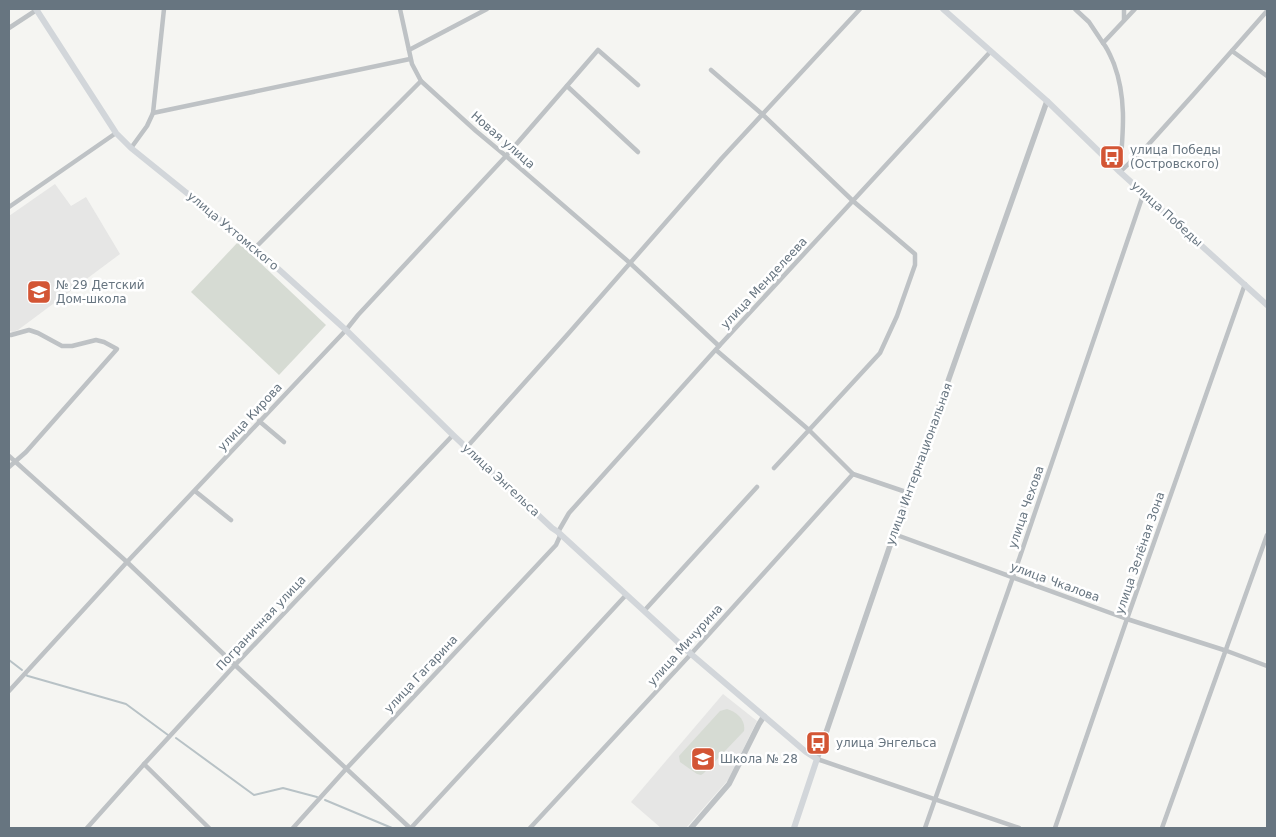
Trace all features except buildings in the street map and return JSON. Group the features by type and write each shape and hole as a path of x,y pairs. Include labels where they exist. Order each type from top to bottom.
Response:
{"main road":[{"name":"улица Ухтомского","path":"37,9 116,133 255,248 346,330 453,435"},
{"name":"улица Победы","path":"943,9 1047,101 1120,172 1267,305"},
{"name":"улица Энгельса","path":"453,435 691,654 807,754 817,759"},
{"name":"улица Интернациональная","path":"794,828 817,759"}],"street":[{"path":"9,28 37,9"},
{"path":"132,148 147,126 153,113 164,9"},
{"name":"Новая улица","path":"400,9 410,59 421,81 476,131 630,263 718,348 809,430 853,474"},
{"path":"409,50 487,9"},
{"path":"466,448 762,114 860,9"},
{"path":"1075,9 1089,22 1111,57 1117,72 1124,106 1120,172"},
{"path":"1124,9 1124,20"},
{"path":"1103,43 1135,9"},
{"path":"1120,172 1148,145 1267,11"},
{"name":"улица Кирова","path":"9,691 506,156 598,50 638,85"},
{"name":"улица Менделеева","path":"558,532 569,513 991,51"},
{"path":"1232,51 1267,76"},
{"path":"153,113 410,59"},
{"path":"711,70 915,254 914,265 897,316 880,353 774,468"},
{"path":"255,248 421,81"},
{"path":"567,86 638,152"},
{"name":"улица Интернациональная","path":"817,759 894,534 1047,101"},
{"path":"9,207 116,133"},
{"name":"улица Чехова","path":"926,828 1144,192"},
{"name":"улица Зелёная Зона","path":"1055,828 1245,284"},
{"path":"9,335 28,330 38,333 62,346 72,346 96,340 117,349 26,452 9,467"},
{"path":"259,421 284,442"},
{"name":"Пограничная улица","path":"87,828 235,665 453,435"},
{"path":"9,456 127,562 411,828 626,595"},
{"path":"853,474 909,493"},
{"name":"улица Мичурина","path":"530,828 691,654 853,474"},
{"path":"644,611 757,487"},
{"path":"195,491 231,520"},
{"name":"улица Гагарина","path":"293,828 556,545 560,536 558,532"},
{"name":"улица Чкалова","path":"894,534 1127,619 1226,650 1267,666"},
{"path":"1162,828 1267,535"},
{"path":"691,828 729,784 764,716"},
{"name":"улица Энгельса","path":"817,759 1019,828"},
{"path":"144,764 210,828"}],"shaded area":[{"name":"№ 29 Детский Дом-школа","path":"55,184 71,206 86,197 120,254 18,330 9,331 9,216"},
{"path":"238,242 326,325 279,375 191,292"},
{"name":"Школа № 28","path":"723,694 757,721 728,780 686,828 661,828 631,802"},
{"path":"727,709 740,717 744,723 744,731 704,773 701,775 697,774 680,762 679,756 720,711"}],"waterway":[{"path":"9,660 22,670"},
{"path":"26,675 126,704 168,735"},
{"path":"176,738 254,795 283,788 317,797"},
{"path":"325,800 392,828"}],"place":[{"name":"улица Победы (Островского)","path":"1112,157"},
{"name":"№ 29 Детский Дом-школа","path":"39,292"},
{"name":"улица Энгельса","path":"818,743"},
{"name":"Школа № 28","path":"703,759"}]}
